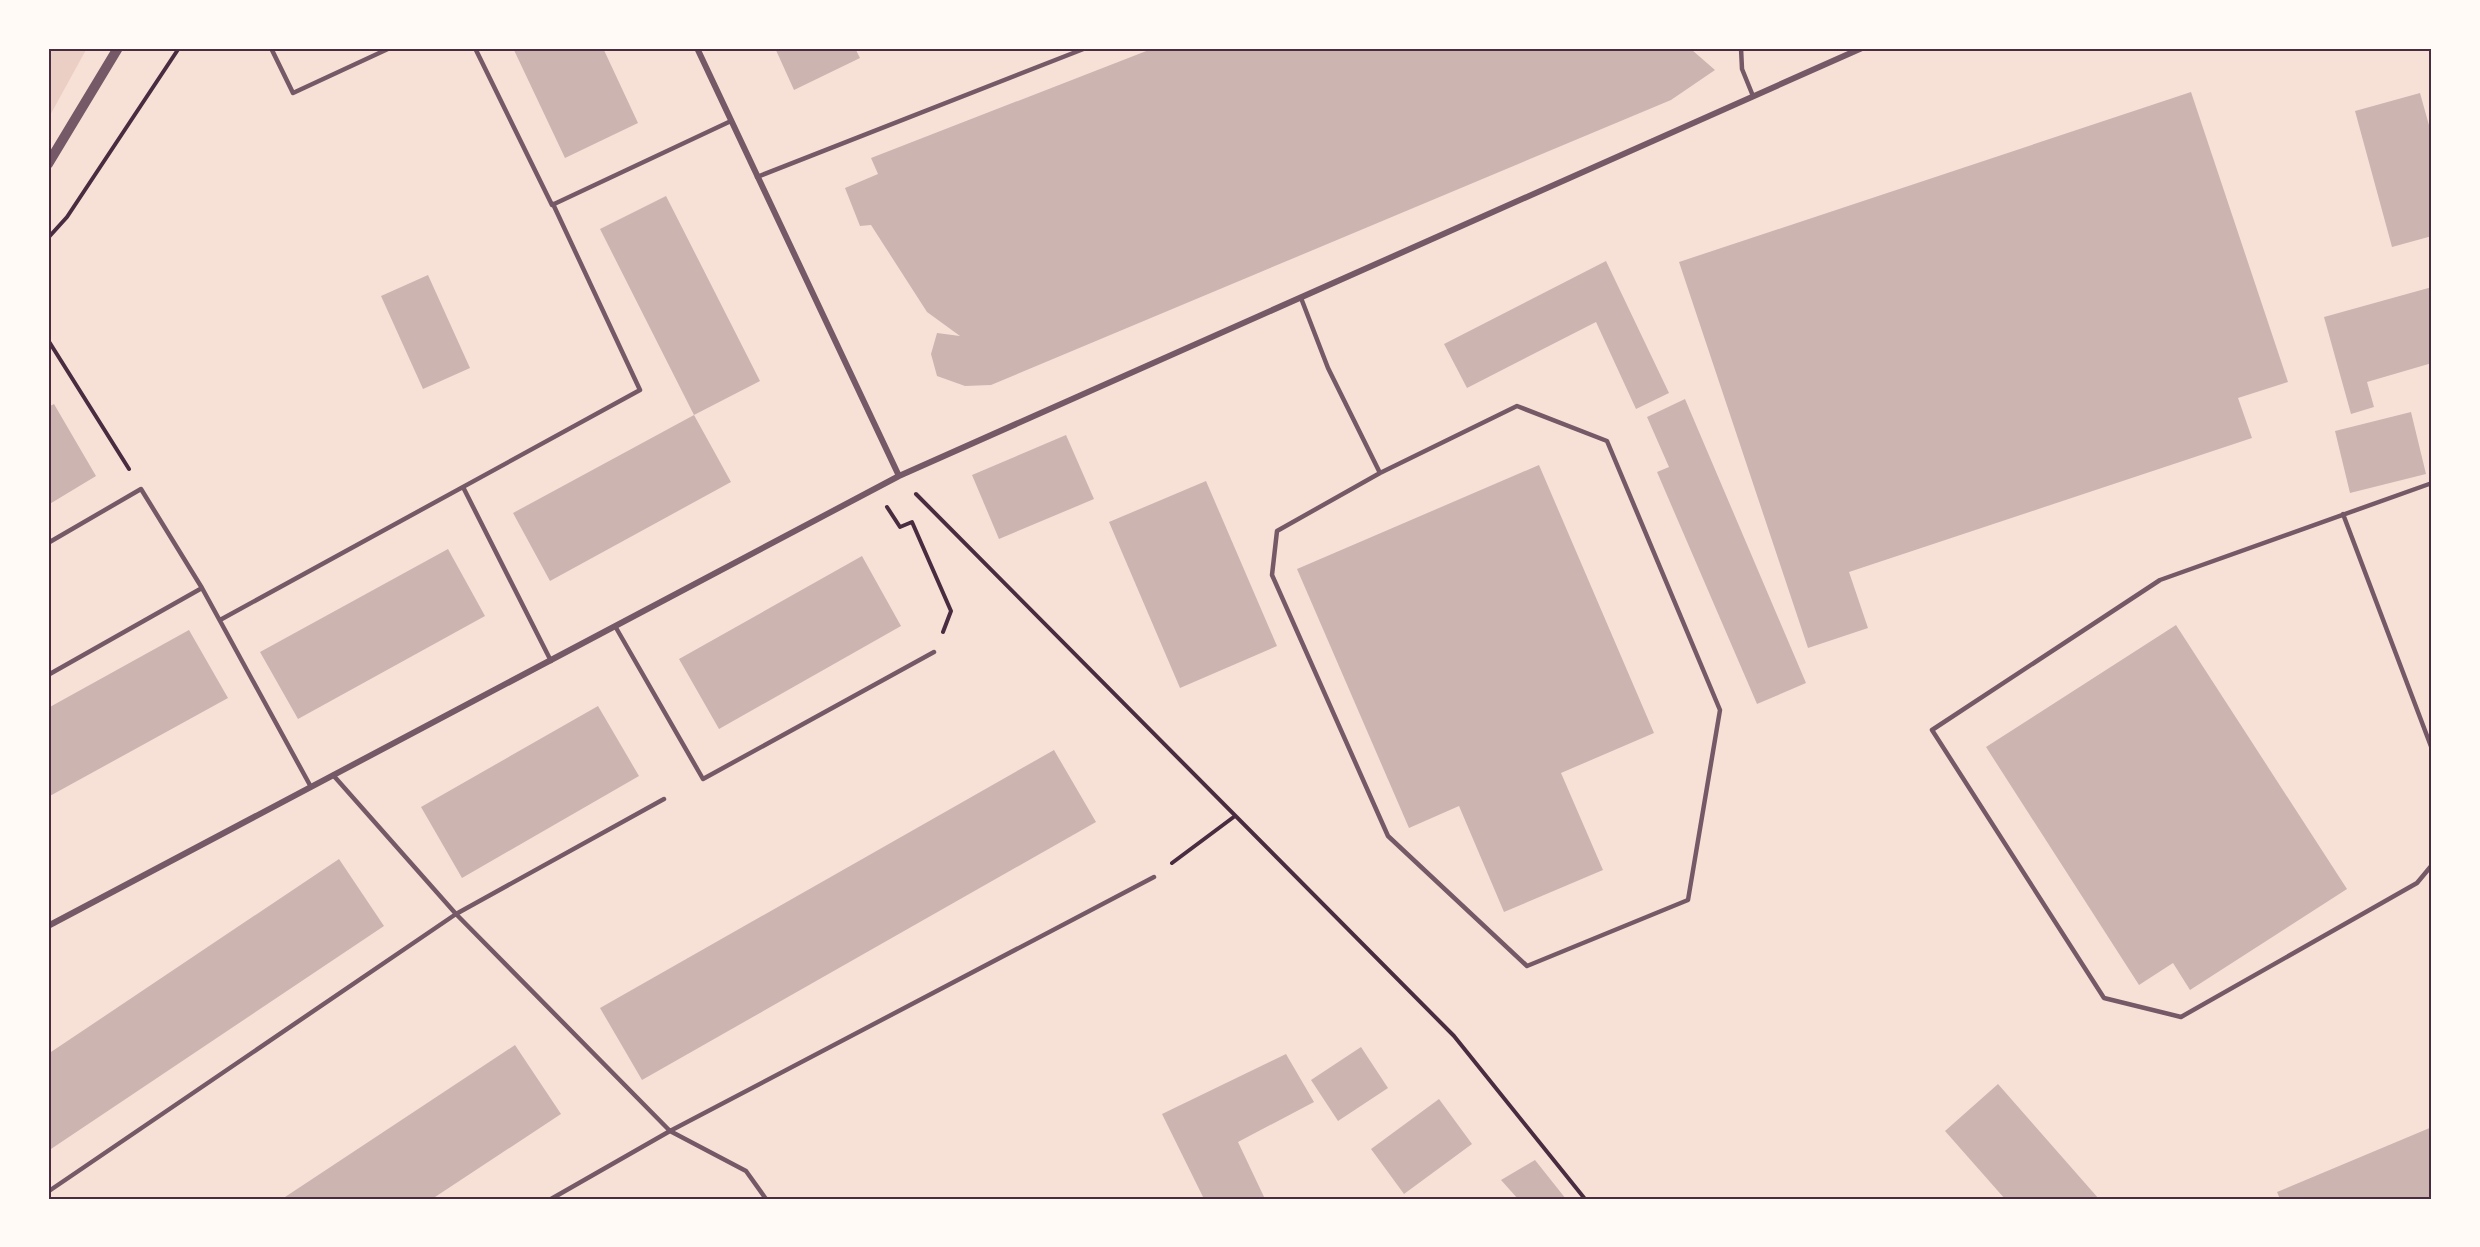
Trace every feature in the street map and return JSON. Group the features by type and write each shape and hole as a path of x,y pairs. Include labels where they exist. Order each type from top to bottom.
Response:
{"street":[{"path":"48,164 118,48"},
{"path":"697,48 899,477"},
{"path":"48,926 899,477 1862,48"}],"lane":[{"path":"271,48 293,93 390,48"},
{"path":"219,620 640,390 553,204 476,48"},
{"path":"758,177 1086,48"},
{"path":"1741,48 1742,69 1753,96"},
{"path":"553,204 731,121"},
{"path":"1301,298 1328,368 1380,473"},
{"path":"1517,406 1607,441 1720,710 1688,900 1527,966 1388,836 1272,575 1277,531 1380,473 1517,406"},
{"path":"2432,483 2160,580 1932,730 2104,998 2181,1017 2417,883 2432,865"},
{"path":"463,487 551,661"},
{"path":"48,543 141,489 202,588 310,787"},
{"path":"2343,514 2432,749"},
{"path":"48,675 202,588"},
{"path":"615,626 703,778 934,652"},
{"path":"333,775 456,914 670,1131 746,1171 766,1199"},
{"path":"49,1191 456,914 664,799"},
{"path":"551,1199 670,1131 1154,877"}],"path":[{"path":"48,238 67,217 179,48"},
{"path":"48,340 141,489"},
{"path":"899,477 1454,1036 1585,1199"},
{"path":"876,489 900,527 912,522 951,611 934,652"},
{"path":"1154,877 1235,816"}],"shaded area":[{"path":"48,48 87,48 48,119"}],"building":[{"path":"513,48 603,48 638,123 565,158"},
{"path":"775,48 855,48 860,58 794,90"},
{"path":"1154,48 1693,48 1692,50 1715,70 1671,100 991,385 965,386 937,376 931,354 937,333 960,336 927,312 871,225 860,226 845,188 878,174 871,158"},
{"path":"2191,92 2288,382 2238,398 2252,438 1849,572 1868,628 1808,648 1679,262"},
{"path":"2420,93 2432,136 2432,236 2392,247 2355,111"},
{"path":"666,196 760,381 694,415 600,229"},
{"path":"1606,261 1669,393 1636,409 1596,322 1467,388 1444,344"},
{"path":"428,275 470,368 423,389 381,296"},
{"path":"2432,287 2432,363 2367,382 2374,407 2351,414 2324,317"},
{"path":"1685,399 1806,683 1757,704 1657,472 1669,467 1647,417"},
{"path":"54,404 96,476 48,505 48,407"},
{"path":"2411,412 2426,474 2350,493 2335,431"},
{"path":"694,415 731,482 550,581 513,513"},
{"path":"1066,435 1094,499 999,539 972,475"},
{"path":"1539,465 1654,733 1561,773 1603,870 1504,912 1459,806 1409,828 1297,569"},
{"path":"1206,481 1277,646 1180,688 1109,522"},
{"path":"448,549 485,616 298,719 260,652"},
{"path":"862,556 901,626 719,729 679,659"},
{"path":"2176,625 2347,889 2190,990 2173,963 2139,985 1986,747"},
{"path":"189,630 228,698 48,797 48,708"},
{"path":"598,706 639,776 462,878 421,807"},
{"path":"1054,750 1096,822 642,1080 600,1008"},
{"path":"339,859 384,926 48,1151 48,1054"},
{"path":"515,1045 561,1114 432,1199 282,1199"},
{"path":"1361,1047 1388,1088 1338,1121 1311,1080"},
{"path":"1286,1054 1314,1102 1238,1142 1265,1199 1204,1199 1162,1114"},
{"path":"1998,1084 2099,1199 2005,1199 1945,1131"},
{"path":"1439,1099 1472,1144 1404,1194 1371,1149"},
{"path":"2432,1127 2432,1199 2280,1199 2277,1192"},
{"path":"1535,1160 1566,1199 1518,1199 1501,1180"}]}
